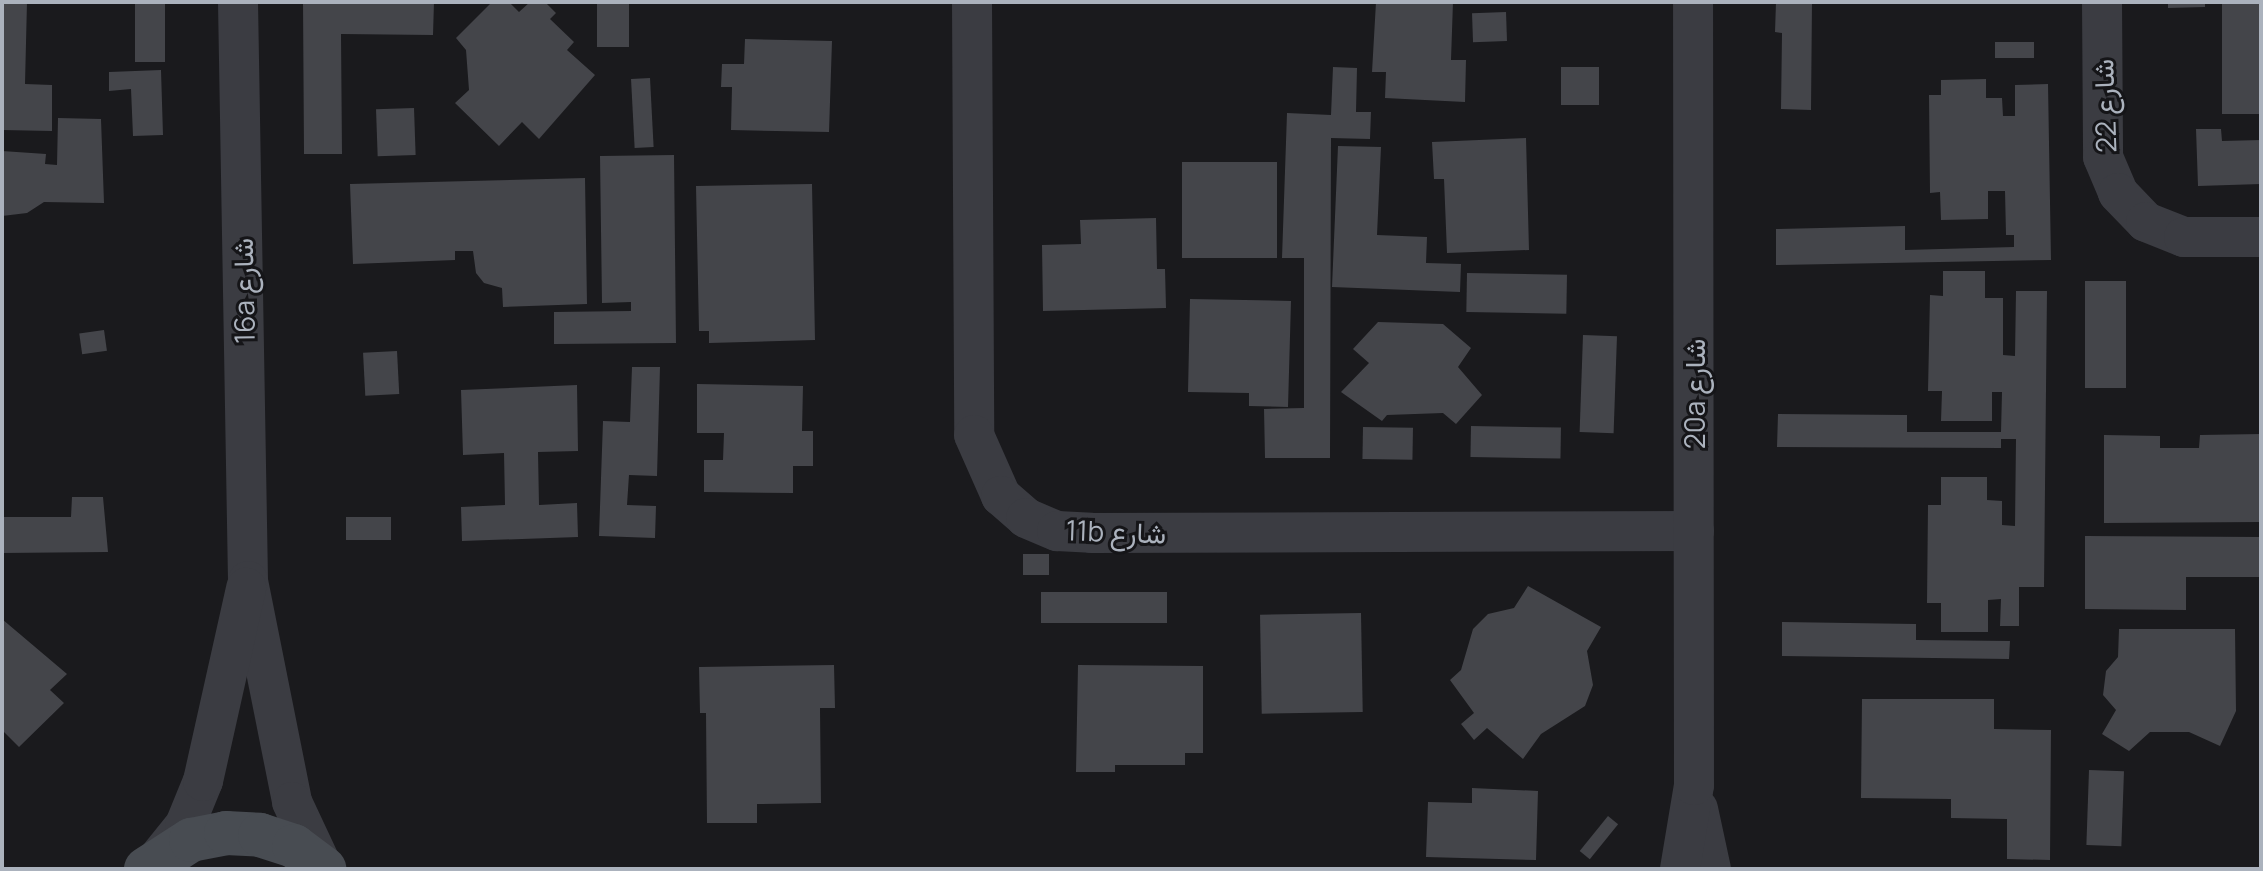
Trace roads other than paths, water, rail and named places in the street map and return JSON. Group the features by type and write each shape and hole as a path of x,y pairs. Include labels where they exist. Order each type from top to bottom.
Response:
{"street":[{"name":"16a شارع","path":"238,2 248,581 292,802 323,868"},
{"name":"11b شارع","path":"972,2 972,424 984,467 1001,496 1026,518 1057,531 1091,533 1694,531"},
{"name":"20a شارع","path":"1680,869 1694,785 1693,2"},
{"name":"شارع 22","path":"2102,2 2103,157 2118,193 2146,222 2184,237 2261,237"},
{"name":"16a شارع","path":"153,862 185,825 203,781 248,581"},
{"name":"20a شارع","path":"1694,785 1711,869"},
{"path":"153,862 191,840 226,833 260,835 294,846 323,868"}]}
